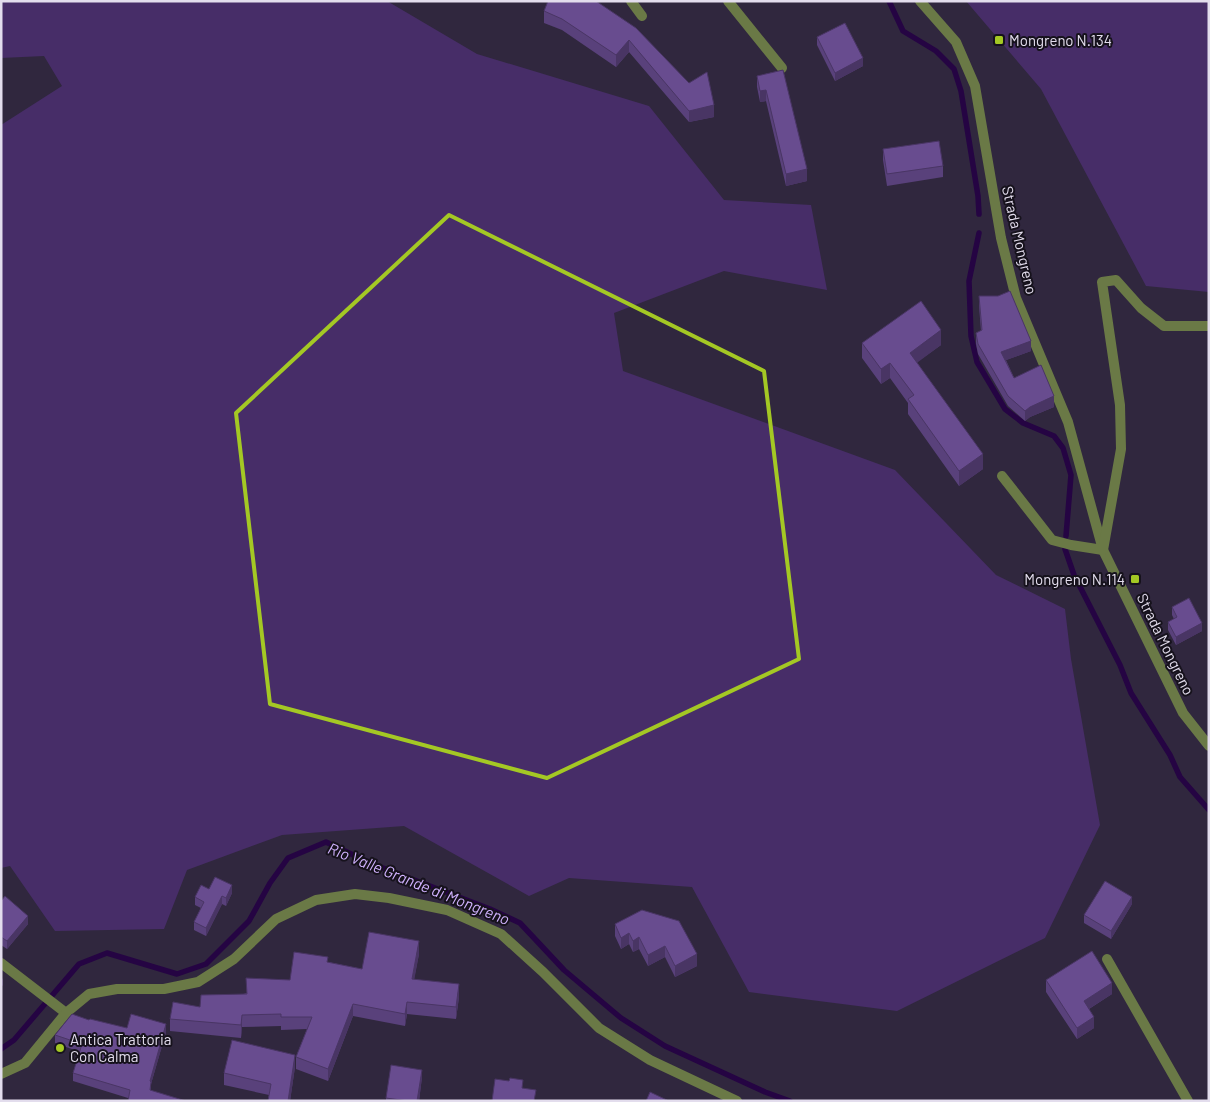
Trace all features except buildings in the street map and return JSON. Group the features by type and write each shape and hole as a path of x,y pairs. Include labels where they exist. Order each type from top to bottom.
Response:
{"street":[{"path":"631,1 642,16"},
{"path":"728,1 782,68"},
{"name":"Strada Mongreno","path":"920,1 956,42 975,86 1001,238 1016,298 1068,422 1103,550 1183,713 1209,746"},
{"path":"1002,476 1052,540 1103,550 1121,449 1120,405 1102,282 1116,280 1141,308 1164,326 1209,326"},
{"path":"1,1074 25,1063 64,1011 89,994 117,989 164,989 198,982 234,959 276,920 316,900 355,894 389,898 447,910 501,934 543,972 599,1028 650,1060 737,1101"},
{"path":"1107,959 1188,1101"},
{"path":"1,963 64,1011"}],"highlighted area":[{"path":"449,215 764,371 799,659 547,778 270,704 236,413"}],"shaded area":[{"path":"1,1 387,1 477,54 649,106 724,200 811,205 827,290 724,271 614,313 623,371 895,470 996,575 1065,609 1071,659 1100,825 1045,938 897,1011 749,992 692,887 569,878 529,896 404,826 282,835 187,870 164,929 55,931 10,866 1,868 1,125 62,86 44,56 1,58"},
{"path":"966,1 1209,1 1209,292 1146,286 1041,89"}],"waterway":[{"path":"889,1 903,31 936,51 954,69 961,91 978,196 979,214"},
{"path":"979,233 969,281 971,336 977,362 1005,409 1023,423 1054,436 1063,448 1071,475 1066,536"},
{"path":"1065,549 1074,575 1120,665 1131,693 1170,755 1180,777 1209,810"},
{"name":"Rio Valle Grande di Mongreno","path":"1,1049 14,1040 79,964 107,953 177,974 206,964 249,921 270,883 288,858 326,842 370,863 490,909 520,923 564,970 621,1018 665,1046 765,1092 790,1101"}],"place":[{"name":"Mongreno N.134","path":"999,40"},
{"name":"Mongreno N.114","path":"1135,579"},
{"name":"Antica Trattoria Con Calma","path":"60,1048"}]}
